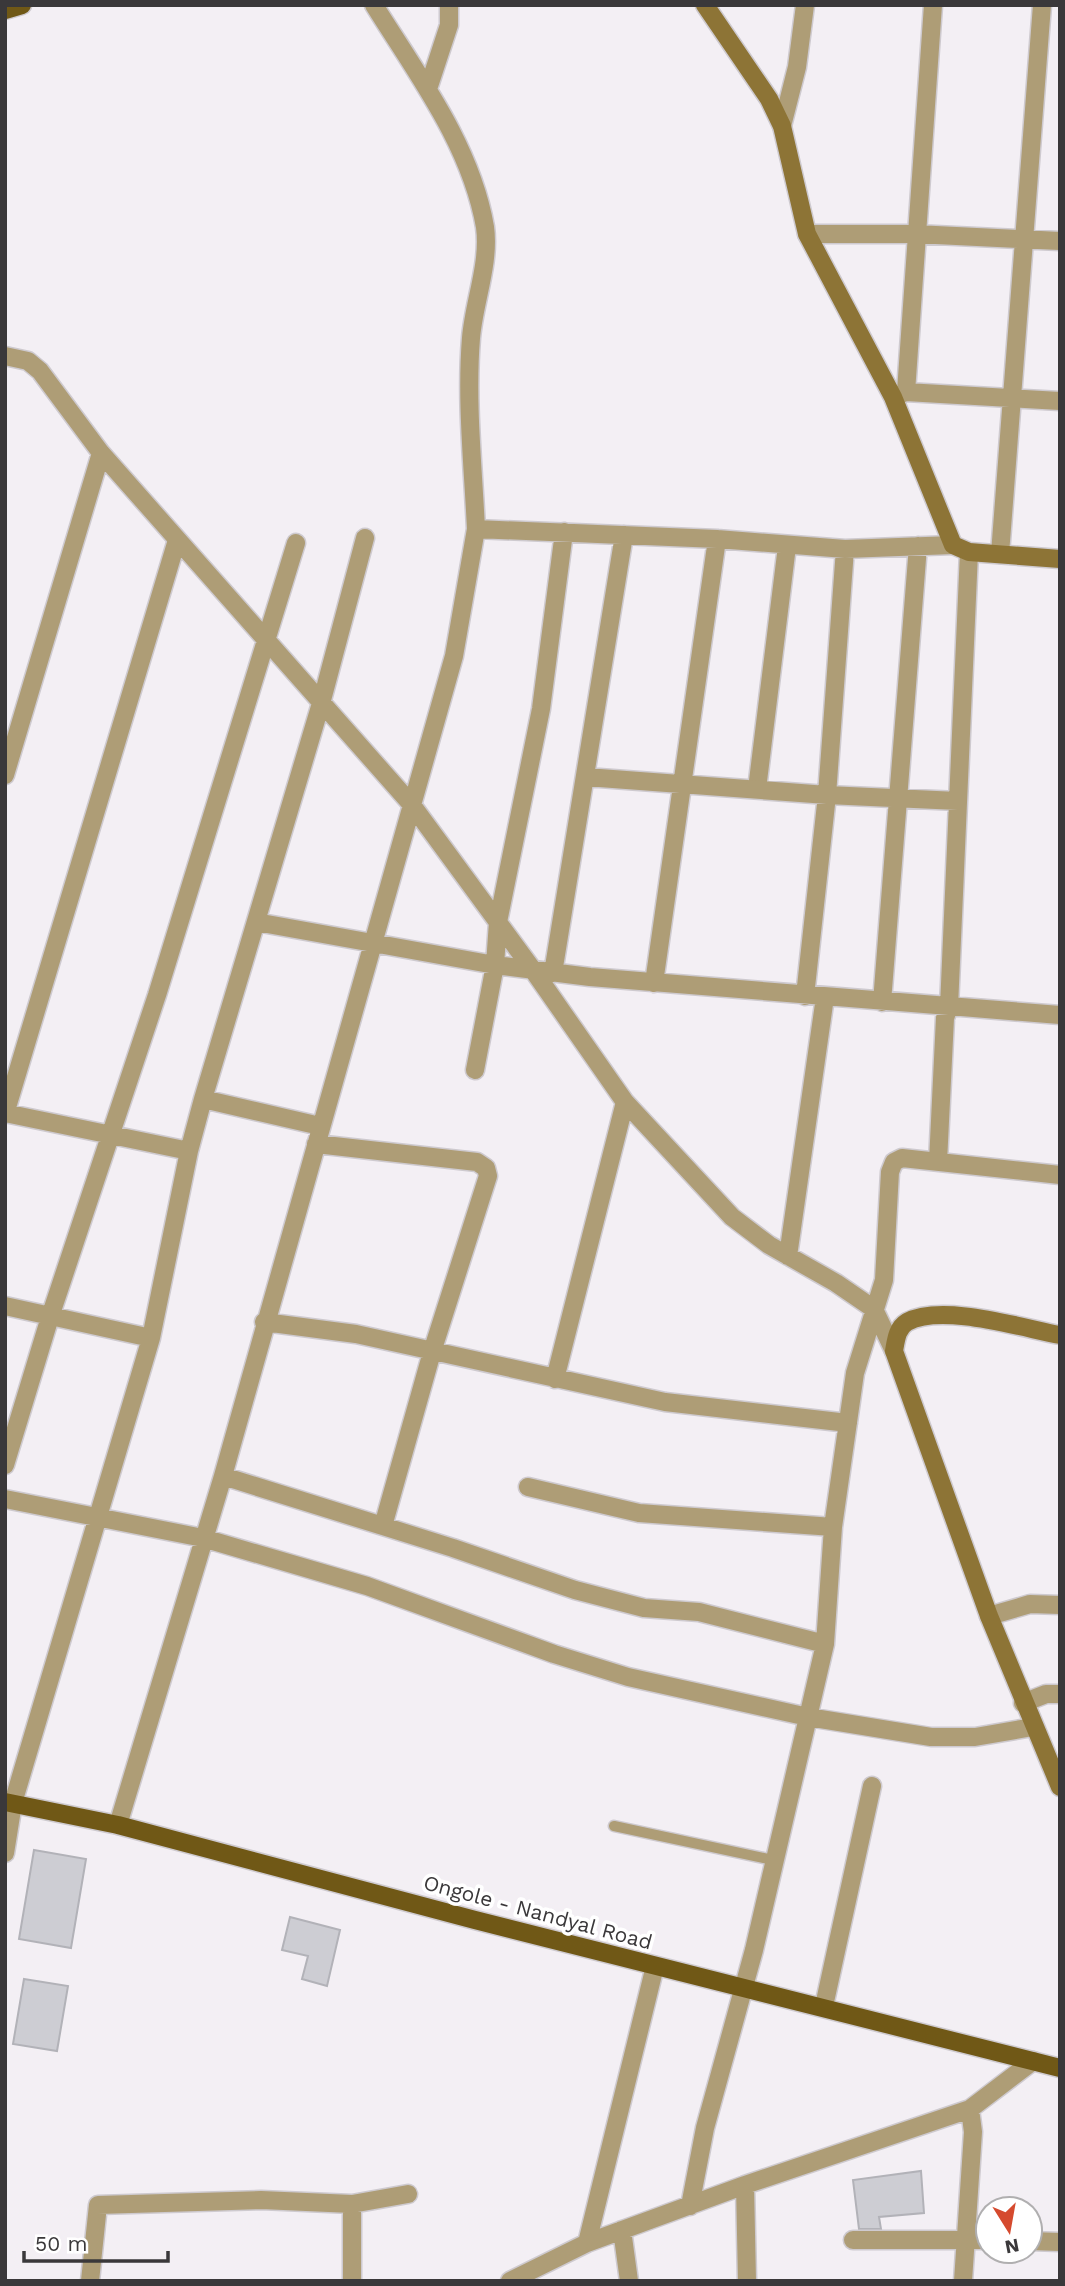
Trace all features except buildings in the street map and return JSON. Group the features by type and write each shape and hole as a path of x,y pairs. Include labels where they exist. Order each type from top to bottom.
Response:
{"main road":[{"path":"5,10 22,5"},
{"path":"705,5 769,99 782,126 807,234 899,394 961,548 1060,559"},
{"path":"1060,1335 965,1317 936,1316 906,1322 897,1332 894,1350 989,1616 1060,1787"},
{"name":"Ongole - Nandyal Road","path":"9,1802 118,1825 655,1966 824,2006 1060,2068"}],"street":[{"path":"118,1825 223,1476 264,1322 454,656 476,529 469,374 471,336 486,245 484,226 460,149 428,89 374,5"},
{"path":"428,89 447,32 449,5"},
{"path":"782,126 797,67 805,5"},
{"path":"933,5 899,394 1060,401"},
{"path":"1000,554 1042,5"},
{"path":"807,234 915,234 1060,241"},
{"path":"5,356 27,361 40,371 101,453 412,805 533,970 625,1102 732,1217 788,1256 874,1309 894,1350"},
{"path":"5,775 101,453"},
{"path":"476,529 717,539 845,549 918,546 961,548 958,801 949,1007 945,1018 938,1162"},
{"path":"475,1070 495,965 498,922 541,709 564,532"},
{"path":"553,973 624,535"},
{"path":"5,1853 9,1802 99,1518 151,1338 189,1151 321,700 365,538"},
{"path":"654,983 717,539"},
{"path":"177,540 5,1113 189,1151"},
{"path":"5,1465 50,1317 157,995 296,542"},
{"path":"757,789 787,546"},
{"path":"882,1002 918,546"},
{"path":"805,996 827,795 845,549"},
{"path":"586,777 827,795 958,801"},
{"path":"256,922 553,973 1060,1016"},
{"path":"788,1256 825,997"},
{"path":"203,1100 320,1126"},
{"path":"555,1379 625,1102"},
{"path":"316,1144 463,1161 486,1168 488,1176 432,1352 383,1526"},
{"path":"690,2206 705,2128 825,1644 833,1527 855,1373 884,1280 890,1172 894,1162 902,1158 1060,1175"},
{"path":"5,1306 151,1338"},
{"path":"264,1322 356,1334 665,1402 848,1423"},
{"path":"223,1476 575,1590 644,1608 699,1612 825,1644"},
{"path":"528,1488 639,1513 833,1527"},
{"path":"5,1499 203,1538 367,1586 554,1654 628,1676 808,1717 931,1737 975,1737 1033,1727"},
{"path":"989,1616 1030,1604 1060,1605"},
{"path":"1023,1703 1045,1695 1060,1694"},
{"path":"824,2006 872,1786"},
{"path":"587,2243 655,1966"},
{"path":"510,2281 587,2243 745,2185 970,2109 1033,2061"},
{"path":"963,2281 973,2132 970,2109"},
{"path":"745,2185 747,2281"},
{"path":"90,2281 98,2205 261,2200 352,2204 408,2194"},
{"path":"352,2204 352,2281"},
{"path":"622,2230 629,2281"},
{"path":"853,2240 974,2240"},
{"path":"551,2281 552,2260"}],"lane":[{"path":"614,1826 773,1860"}]}
